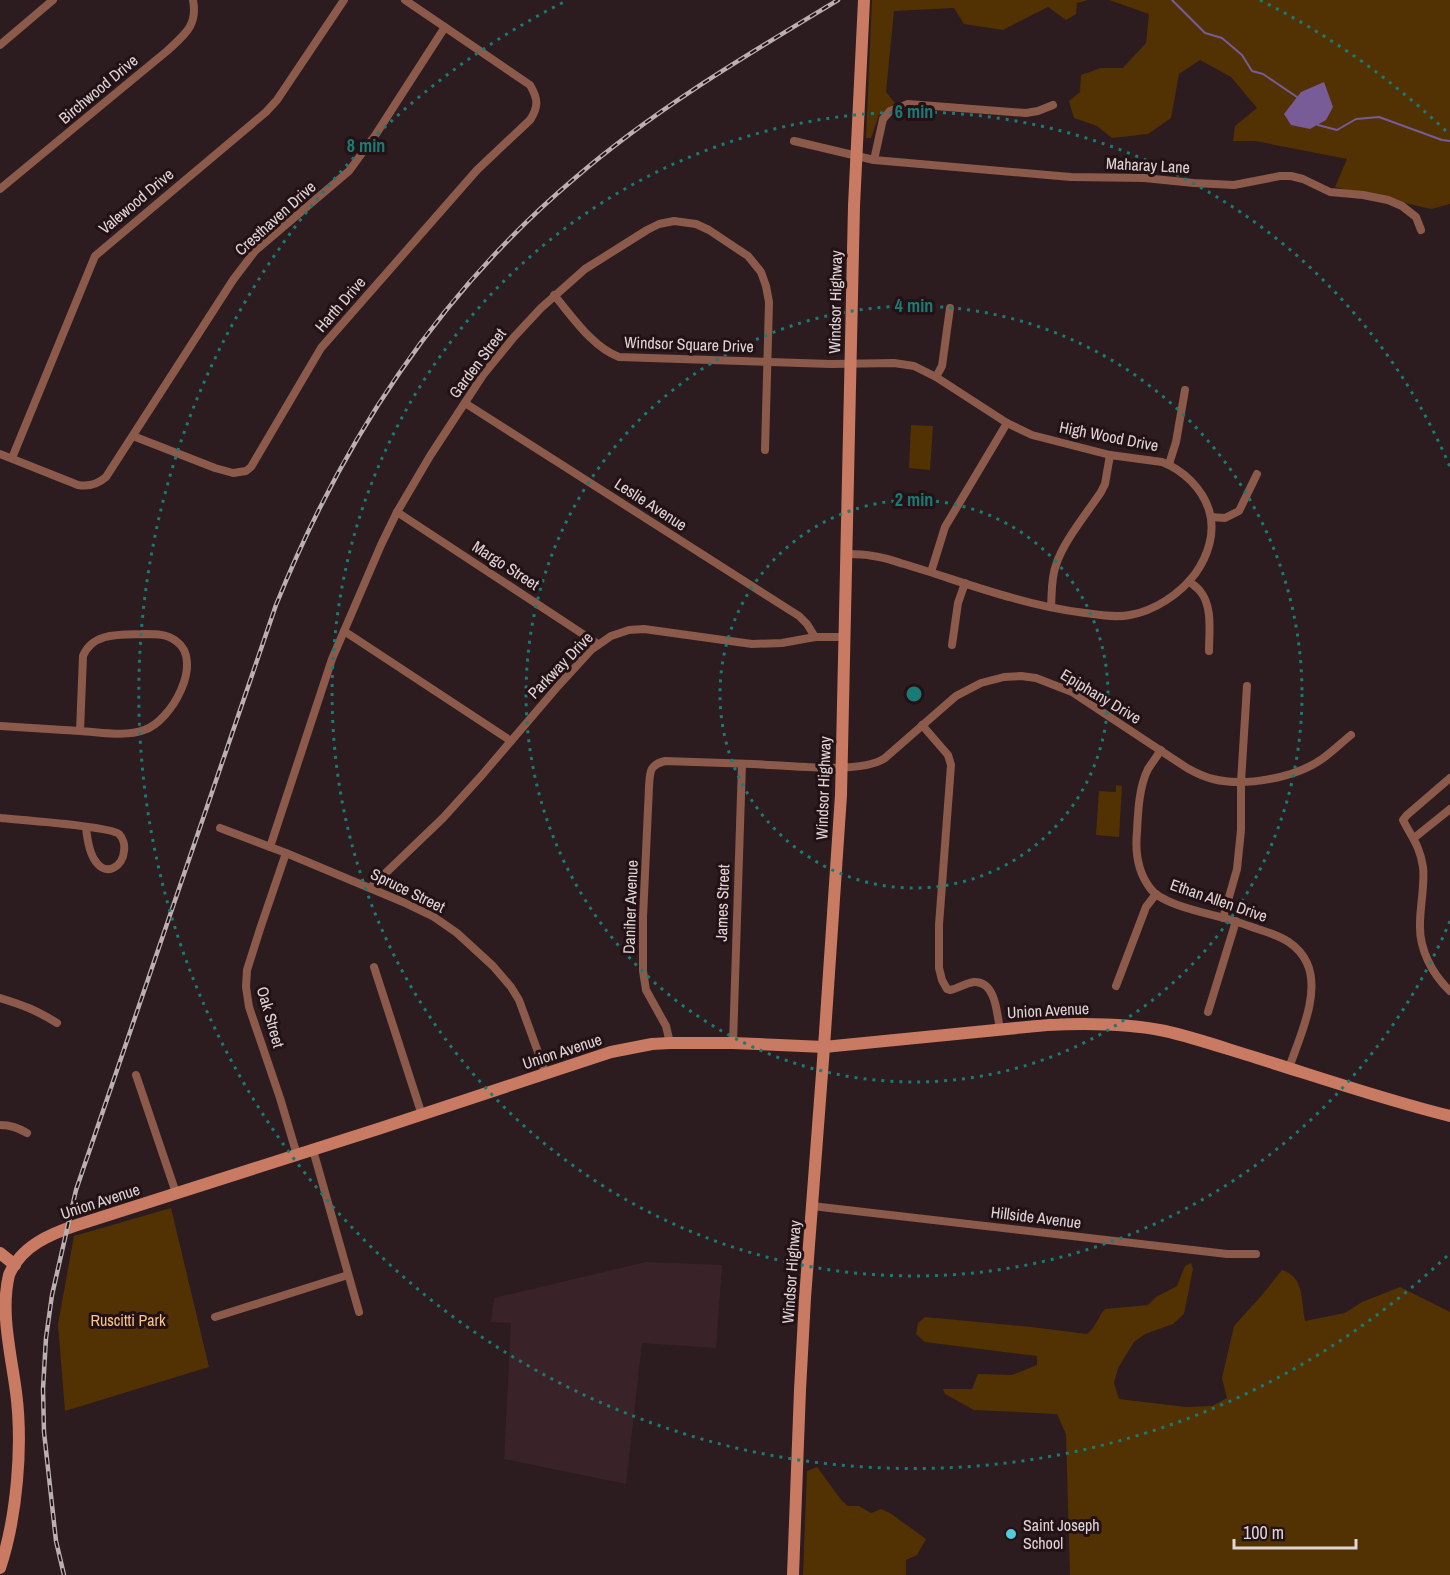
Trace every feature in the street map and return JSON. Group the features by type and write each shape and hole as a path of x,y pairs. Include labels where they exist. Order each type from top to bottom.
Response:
{"street":[{"path":"0,45 53,0"},
{"name":"Birchwood Drive","path":"0,189 184,35 194,19 193,0"},
{"name":"Valewood Drive","path":"16,460 95,256 266,112 277,100 344,0"},
{"name":"Harth Drive","path":"133,436 215,468 232,473 246,471 256,462 321,348 477,170 530,120 536,110 537,100 530,85 405,0"},
{"name":"Windsor Highway","path":"793,1575 800,1390 841,795 855,157 864,0"},
{"name":"Cresthaven Drive","path":"133,436 249,258 349,171 376,134 445,27"},
{"path":"874,160 883,119 890,111 908,104 1026,112 1038,111 1053,105"},
{"name":"Maharay Lane","path":"794,141 874,160 1071,177 1144,178 1234,185 1291,176 1330,192 1388,200 1402,206 1416,218 1421,230"},
{"name":"Garden Street","path":"270,847 325,679 397,512 430,456 483,375 514,337 554,295 585,269 647,230 659,224 674,221 696,224 709,230 748,256 761,273 769,302 765,450"},
{"name":"Windsor Square Drive","path":"554,295 598,345 609,354 618,357 850,364"},
{"path":"936,376 942,366 950,308"},
{"name":"High Wood Drive","path":"850,364 894,363 914,366 936,376 1007,423 1032,435 1110,455 1169,464 1183,473 1196,487 1207,504 1211,517"},
{"path":"1169,464 1176,442 1185,390"},
{"name":"Leslie Avenue","path":"465,403 799,616 815,637"},
{"path":"931,572 945,527 1007,423"},
{"path":"0,454 84,486 96,484 106,477 133,436"},
{"path":"1051,607 1056,563 1101,492 1105,484 1110,455"},
{"path":"846,554 874,556 1013,598 1051,607 1115,617 1129,616 1144,612 1170,598 1189,582 1207,551 1211,536 1211,517 1225,518 1239,511 1257,474"},
{"name":"Margo Street","path":"397,512 598,644"},
{"path":"1189,582 1201,592 1206,600 1209,651"},
{"path":"952,645 958,603 965,583"},
{"name":"Parkway Drive","path":"370,888 443,818 559,685 598,644 611,636 629,630 644,629 752,644 782,643 815,637 844,637"},
{"path":"344,631 511,741"},
{"path":"0,726 80,731 128,733 145,730 158,723 173,705 184,684 188,663 187,655 180,644 160,634 119,635 98,638 89,644 83,656 80,731"},
{"name":"Epiphany Drive","path":"652,767 665,761 841,768 878,762 956,696 981,683 1004,677 1021,676 1050,682 1072,692 1187,768 1215,780 1242,782 1282,776 1306,768 1322,759 1351,735"},
{"path":"1223,918 1237,869 1241,830 1247,686"},
{"path":"922,725 948,754 951,765 939,925 939,968 942,981 950,990 975,982 988,987 996,1005 1000,1030"},
{"name":"Ethan Allen Drive","path":"1161,750 1148,769 1142,787 1136,852 1140,871 1150,890 1163,899 1284,938 1306,962 1312,991 1305,1021 1288,1068"},
{"name":"James Street","path":"733,1043 742,764"},
{"name":"Daniher Avenue","path":"652,767 643,917 643,971 646,990 666,1026 670,1043"},
{"path":"1450,778 1403,820 1414,838 1423,868 1420,939 1431,965 1441,982 1450,991"},
{"path":"1414,838 1450,809"},
{"path":"0,818 86,827 113,831 120,834 123,839 123,860 119,865 113,869 106,868 95,861 86,827"},
{"name":"Spruce Street","path":"220,828 403,902 434,917 457,933 493,966 511,987 519,1000 546,1074"},
{"name":"Oak Street","path":"286,853 247,970 246,987 249,1007 297,1155"},
{"path":"1116,986 1146,907 1156,894"},
{"path":"1208,1012 1236,921"},
{"path":"374,967 422,1114"},
{"path":"0,998 28,1006 57,1023"},
{"name":"Union Avenue","path":"0,1568 13,1520 18,1427 16,1393 3,1306 5,1287 10,1272 29,1248 47,1236 77,1225 611,1052 670,1043 824,1047 1047,1025 1119,1025 1163,1031 1201,1041 1450,1116"},
{"path":"136,1075 176,1193"},
{"path":"0,1125 18,1127 27,1133"},
{"path":"313,1150 359,1312"},
{"name":"Hillside Avenue","path":"812,1206 1227,1254 1256,1254"},
{"path":"0,1253 15,1265"},
{"path":"215,1317 348,1275"}],"shaded area":[{"path":"1324,82 1333,107 1326,120 1310,129 1291,125 1284,114 1301,92"},
{"path":"646,1262 722,1265 716,1348 642,1343 626,1484 504,1459 511,1323 491,1322 494,1298"}],"green space":[{"path":"872,0 1088,0 1077,3 1076,14 1066,20 1048,7 1003,30 964,24 954,8 894,11 886,92 895,103 879,115 871,138 866,138"},
{"path":"1109,0 1450,0 1450,204 1431,209 1335,187 1347,159 1255,141 1233,141 1235,126 1257,108 1231,77 1200,60 1179,74 1171,118 1148,134 1112,138 1097,126 1074,118 1069,101 1080,92 1081,75 1101,68 1123,68 1146,43 1149,14"},
{"path":"911,425 933,426 930,470 909,468"},
{"path":"1116,785 1122,786 1119,837 1096,835 1099,791 1116,792"},
{"name":"Ruscitti Park","path":"171,1208 209,1367 65,1411 58,1324 74,1236"},
{"path":"1191,1263 1193,1269 1184,1314 1173,1324 1145,1334 1134,1342 1118,1368 1114,1383 1119,1399 1186,1407 1212,1406 1227,1398 1222,1378 1234,1326 1282,1270 1295,1278 1298,1284 1305,1321 1345,1313 1362,1302 1400,1287 1450,1312 1450,1575 1070,1575 1066,1434 1057,1414 974,1410 945,1394 943,1389 972,1389 978,1374 1012,1375 1037,1365 1037,1356 925,1342 916,1334 918,1323 925,1317 1087,1334 1105,1309 1148,1305 1156,1297 1177,1286 1185,1266"},
{"path":"817,1467 848,1506 859,1506 871,1513 881,1509 926,1539 917,1555 906,1560 906,1575 803,1575 807,1471"}],"waterway":[{"path":"1172,0 1205,33 1222,38 1242,55 1252,71 1263,74 1297,97"},
{"path":"1318,125 1337,130 1356,119 1379,117 1450,141"}],"railway":[{"path":"64,1575 56,1541 44,1432 43,1389 46,1338 52,1295 76,1190 276,605 302,544 364,428 399,373 438,320 480,270 526,223 575,178 669,106 838,0"}],"place":[{"name":"Saint Joseph School","path":"1011,1534"}]}
